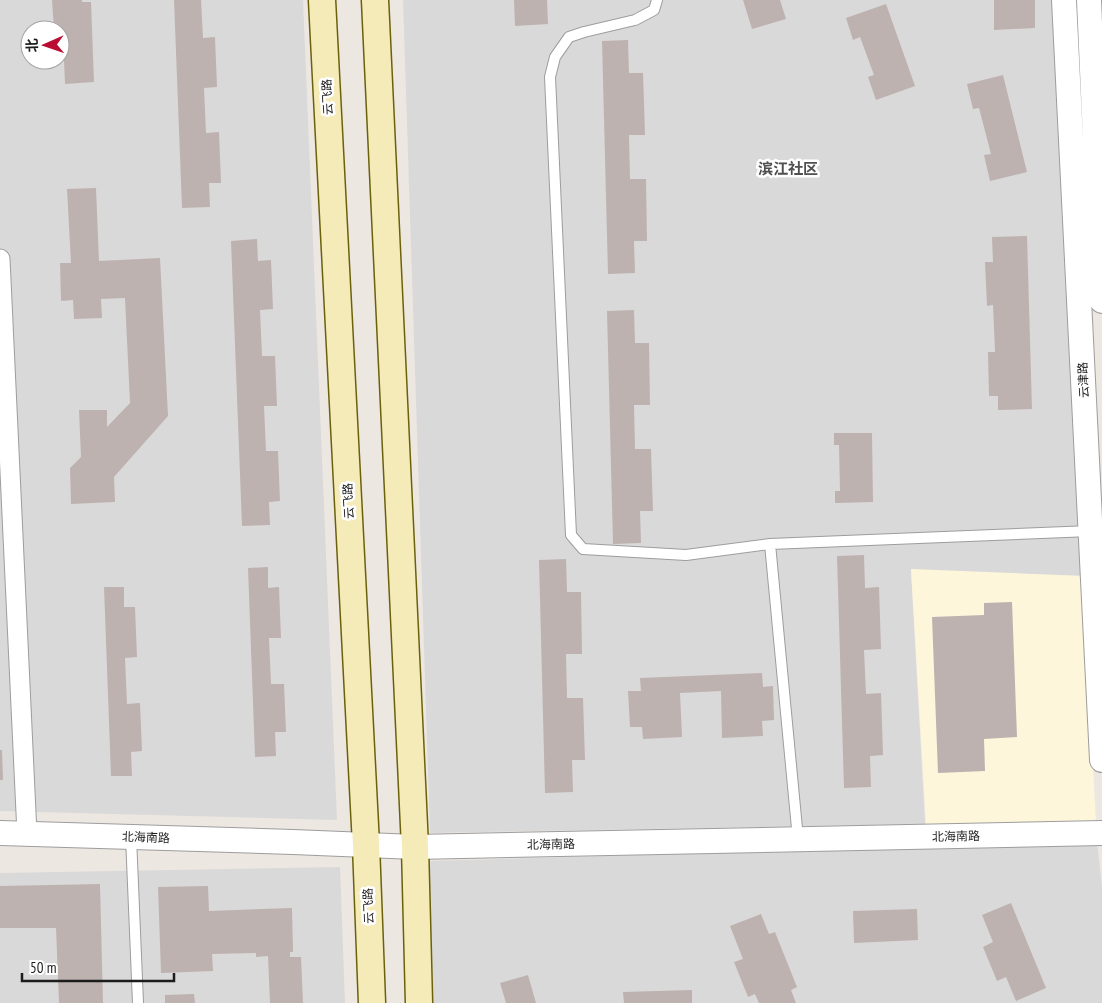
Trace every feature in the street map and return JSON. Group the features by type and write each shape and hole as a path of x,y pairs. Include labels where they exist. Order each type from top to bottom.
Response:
{"main road":[{"name":"云飞路","path":"322,0 366,845 372,1003"},
{"path":"375,0 415,847 419,1003"}],"street":[{"name":"云津路","path":"1064,0 1102,760"},
{"path":"1089,0 1102,301"},
{"path":"0,259 27,834"},
{"name":"北海南路","path":"0,833 415,847 1102,833"}],"lane":[{"path":"657,0 654,10 635,20 569,37 555,57 550,77 571,535 583,549 686,555 770,544 1091,532"},
{"path":"770,544 798,839"},
{"path":"131,837 138,1003"}],"shaded area":[{"path":"0,0 303,0 337,820 0,811"},
{"path":"403,0 1055,0 1083,576 911,570 925,824 430,833"},
{"path":"911,569 1083,576 1096,823 926,824"},
{"path":"1097,842 1102,887 1102,1003 432,1003 427,861"},
{"path":"340,867 345,1003 0,1003 0,873"}],"building":[{"path":"52,0 82,0 82,2 91,2 94,82 65,84 64,70 70,70 70,20 53,20"},
{"path":"174,0 201,0 203,38 215,37 217,87 204,88 206,133 219,132 221,183 209,183 210,207 182,208"},
{"path":"514,0 547,0 548,24 515,26"},
{"path":"743,0 780,0 786,19 752,29"},
{"path":"994,0 1035,0 1035,28 994,30"},
{"path":"886,4 915,86 876,100 868,77 874,75 860,37 853,40 846,18"},
{"path":"628,40 629,73 643,73 645,135 629,135 630,179 646,179 647,241 634,241 635,273 608,274 602,41"},
{"path":"1003,75 1027,172 990,181 984,155 991,154 979,108 973,109 967,84"},
{"path":"96,188 99,261 160,258 168,416 114,477 115,502 71,504 70,468 81,457 79,410 107,410 107,427 130,403 125,298 101,299 102,318 74,319 73,300 61,301 60,263 71,263 67,189"},
{"path":"1027,236 1032,409 998,410 998,396 989,396 988,352 995,352 993,305 987,306 985,262 993,262 992,237"},
{"path":"257,239 258,261 271,260 273,309 260,310 262,356 275,356 277,406 264,406 266,451 278,451 280,501 269,502 270,525 242,526 231,241"},
{"path":"634,310 635,343 649,343 650,405 634,405 635,449 651,449 653,511 640,511 641,543 613,544 607,311"},
{"path":"834,433 872,433 873,502 835,503 835,491 840,491 839,445 834,445"},
{"path":"864,555 865,588 879,587 881,649 864,650 866,694 881,693 883,755 870,756 871,787 844,788 837,556"},
{"path":"566,559 567,592 581,592 582,654 566,654 567,698 583,698 585,760 572,760 573,792 545,793 539,560"},
{"path":"268,567 268,588 279,587 281,638 269,638 271,684 284,684 286,732 275,732 276,756 255,757 248,568"},
{"path":"104,587 124,587 124,607 135,607 137,657 125,658 127,704 140,703 142,751 131,752 132,776 111,776"},
{"path":"1012,602 1017,737 984,739 985,771 938,773 932,617 984,615 984,603"},
{"path":"762,673 763,687 773,686 774,720 762,721 763,736 722,738 721,691 680,693 682,737 643,739 642,727 630,727 628,691 641,691 640,678"},
{"path":"0,750 2,750 3,780 0,780"},
{"path":"100,884 103,1003 59,1003 56,928 0,928 0,886"},
{"path":"208,886 209,911 292,908 293,952 290,952 290,957 301,957 303,1003 270,1003 268,956 256,957 256,953 212,954 213,971 161,973 158,887"},
{"path":"1011,903 1046,988 1016,1001 1006,977 997,981 983,947 993,942 982,915"},
{"path":"917,909 918,940 854,943 853,911"},
{"path":"761,914 769,934 775,932 797,987 791,990 796,1003 759,1003 755,994 748,997 734,962 743,959 730,926"},
{"path":"528,975 536,1003 506,1003 500,983"},
{"path":"692,990 692,1003 624,1003 623,992"},
{"path":"194,994 195,1003 165,1003 165,995"}],"district":[{"name":"滨江社区","path":"788,168"}]}
